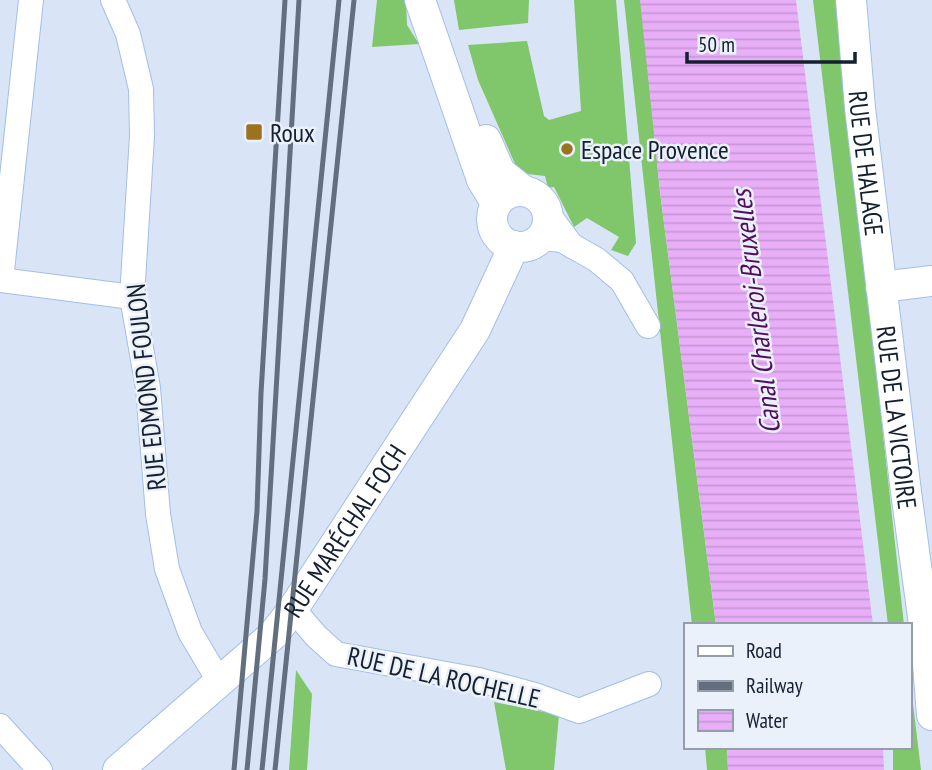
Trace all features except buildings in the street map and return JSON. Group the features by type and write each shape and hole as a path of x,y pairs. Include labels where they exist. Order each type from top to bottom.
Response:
{"street":[{"path":"31,0 0,280 132,297"},
{"name":"RUE EDMOND FOULON","path":"113,0 128,34 143,107 132,297 148,388 158,514 167,569 190,632 219,681"},
{"path":"420,0 482,180 496,203"},
{"path":"438,0 462,77 500,172 524,191 540,198 535,233"},
{"name":"RUE DE HALAGE","path":"851,0 860,108 881,287"},
{"path":"524,191 509,193 496,203 493,212 494,229 499,237 535,233 562,240 597,260 622,281 648,326"},
{"name":"RUE MARÉCHAL FOCH","path":"118,770 273,635 475,330 535,233"},
{"path":"881,287 932,281"},
{"name":"RUE DE LA VICTOIRE","path":"881,287 925,579 932,715"},
{"name":"RUE DE LA ROCHELLE","path":"293,608 316,636 337,654 479,680 535,695 579,711 649,684"},
{"path":"0,726 40,770"}],"green space":[{"path":"377,0 406,0 407,25 419,44 372,47"},
{"path":"454,0 529,0 528,23 459,30"},
{"path":"574,0 616,0 636,243 628,256 611,250 619,237 587,218 574,227 554,187 548,188 545,176 519,173 478,80 468,45 527,41 544,116 549,120 581,111"},
{"path":"624,0 641,0 660,192 716,623 692,623"},
{"path":"813,0 842,0 841,52 904,623 888,623"},
{"path":"296,670 312,694 307,770 289,770"},
{"path":"911,688 921,770 893,770 893,749 911,749"},
{"path":"494,702 559,715 554,770 506,770"},
{"path":"705,749 727,749 728,770 707,770"}],"water":[{"name":"Canal Charleroi-Bruxelles","path":"640,0 796,0 873,623 716,623 660,192"},
{"path":"727,749 883,749 884,770 728,770"}],"railway":[{"path":"234,770 257,511 261,393 285,0"},
{"path":"247,770 265,579 299,0"},
{"path":"262,770 339,0"},
{"path":"275,770 354,0"}],"place":[{"name":"Roux","path":"254,132"},
{"name":"Espace Provence","path":"567,149"}]}
